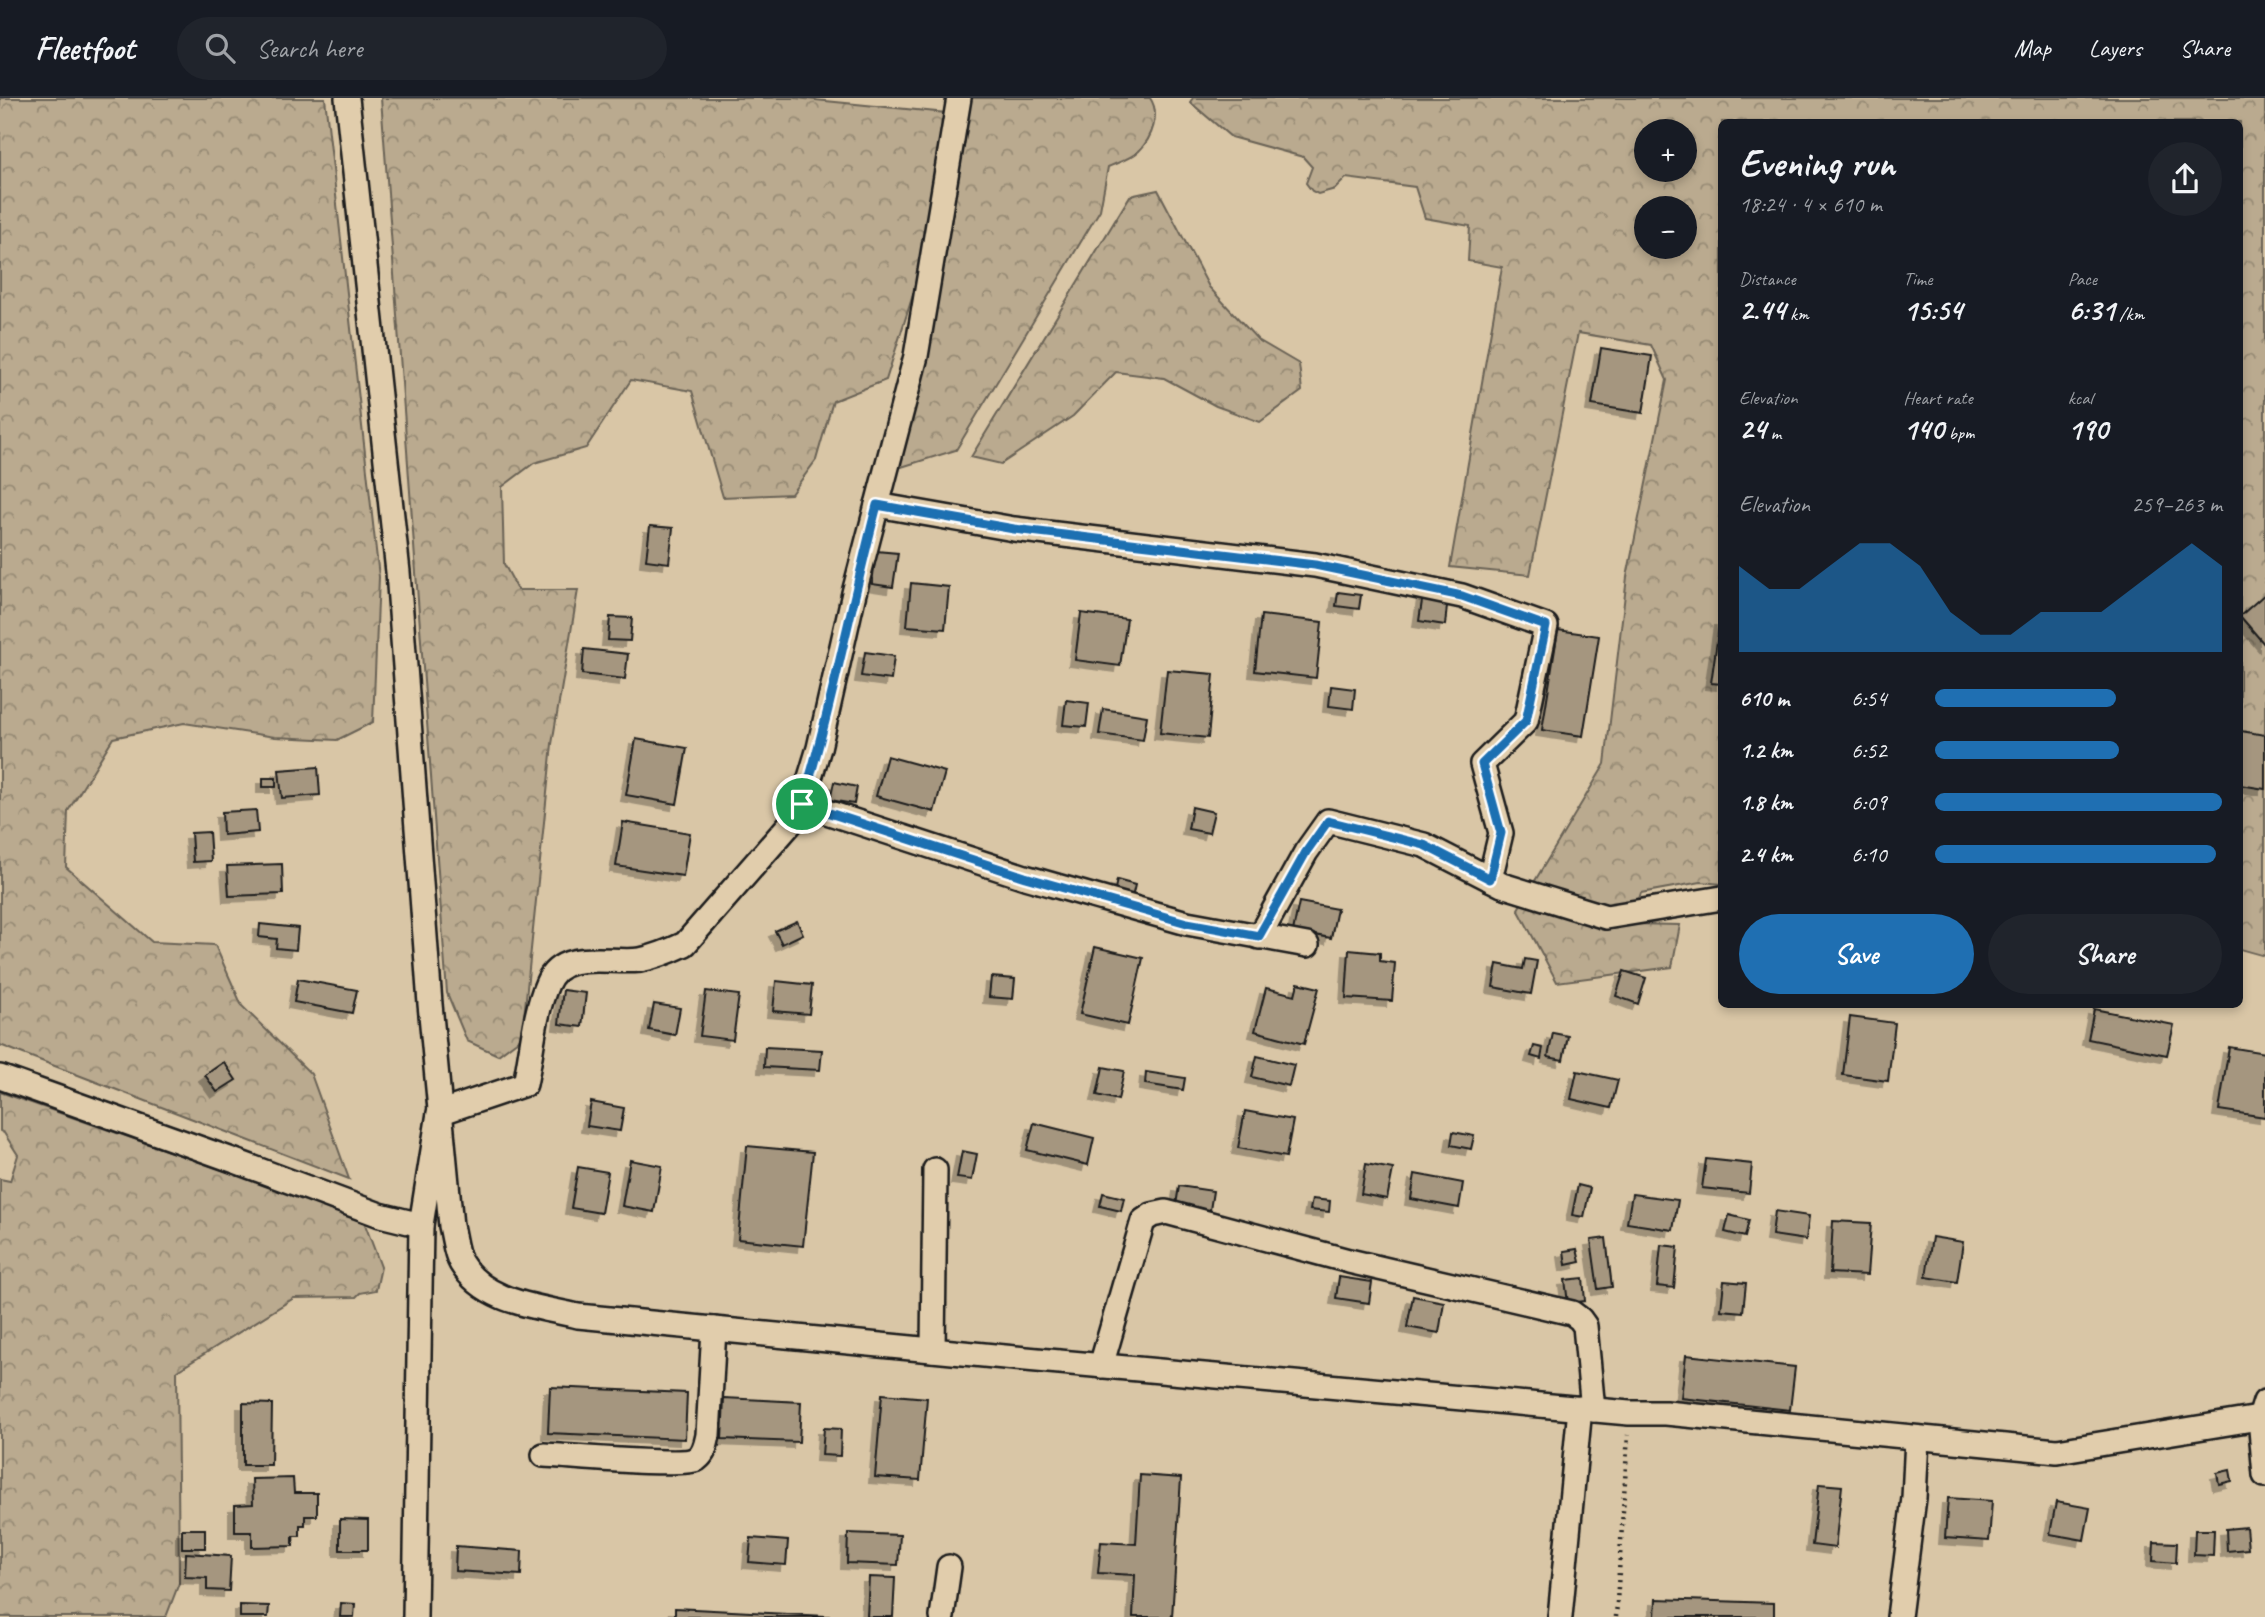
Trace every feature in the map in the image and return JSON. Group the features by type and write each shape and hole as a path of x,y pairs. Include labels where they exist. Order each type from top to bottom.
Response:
{"street":[{"path":"347,98 398,572 439,1113 451,1226 459,1261 477,1284 508,1300 578,1315 1101,1366 1629,1413 1666,1413 2057,1451 2263,1412 2265,1475"},
{"path":"439,1113 526,1084 542,1000 547,984 556,970 578,961 637,960 662,955 685,944 790,824 802,804 819,748 854,593 916,356 959,98"},
{"path":"877,505 1014,529 1315,565 1462,596 1546,626 1526,721 1482,764 1501,833 1490,879"},
{"path":"802,804 1025,877 1187,923 1307,945"},
{"path":"1259,936 1306,852 1328,821 1424,845 1502,885 1606,917 1718,899"},
{"path":"0,1077 380,1215 421,1225"},
{"path":"415,1617 421,1225 439,1113"},
{"path":"933,1350 935,1170"},
{"path":"1101,1366 1143,1221 1152,1215 1166,1212 1349,1261 1572,1313 1585,1326 1587,1409 1560,1617"},
{"path":"544,1455 673,1462 695,1460 704,1452 708,1435 714,1329"},
{"path":"1899,1617 1914,1498 1917,1437"},
{"path":"942,1617 949,1567"}],"path":[{"path":"1616,1617 1629,1413"}],"green space":[{"path":"0,98 325,98 379,577 373,722 337,740 275,737 184,723 113,738 68,811 66,867 152,942 215,945 242,1006 311,1074 349,1179 0,1045"},
{"path":"381,98 795,98 946,113 918,279 886,380 833,401 816,460 791,494 723,497 692,391 631,380 586,448 534,463 502,487 504,564 518,590 578,590 552,744 522,1037 498,1055 467,1041 447,993"},
{"path":"971,98 1150,98 1155,111 1154,126 1139,151 1108,167 1100,210 956,450 895,469"},
{"path":"1193,98 2265,98 2265,956 2243,950 2243,119 1718,119 1718,884 1701,882 1641,893 1631,924 1680,925 1672,967 1557,982 1518,909 1605,764 1627,577 1667,380 1651,345 1578,333 1530,575 1450,567 1502,267 1468,261 1470,226 1425,218 1415,187 1346,178 1335,189 1318,194 1306,183 1312,167 1303,157 1231,137 1190,102"},
{"path":"1158,190 1209,287 1258,340 1299,364 1302,391 1260,422 1216,406 1164,378 1116,372 1073,416 1001,464 971,457 1130,196"},
{"path":"0,1092 363,1219 381,1267 376,1290 360,1293 356,1297 294,1298 177,1371 179,1583 166,1617 0,1617 0,1179 10,1181 18,1155 0,1131"}],"building":[{"path":"1601,348 1652,356 1643,413 1592,405"},
{"path":"650,526 673,528 669,563 646,560"},
{"path":"876,551 898,553 893,587 872,584"},
{"path":"911,583 949,587 945,629 907,626"},
{"path":"1338,592 1361,595 1359,609 1336,606"},
{"path":"1423,594 1448,597 1445,625 1419,621"},
{"path":"2265,594 2265,645 2243,619 2243,613"},
{"path":"1081,613 1127,619 1120,666 1075,660"},
{"path":"1261,615 1322,622 1316,678 1255,671"},
{"path":"610,617 632,618 630,641 608,640"},
{"path":"1558,630 1599,636 1583,736 1542,730"},
{"path":"1718,634 1718,684 1711,683"},
{"path":"584,649 628,654 625,679 582,674"},
{"path":"865,652 894,656 891,680 861,676"},
{"path":"1167,670 1214,674 1208,738 1160,733"},
{"path":"1331,686 1355,689 1353,709 1329,706"},
{"path":"1066,700 1089,703 1086,727 1063,725"},
{"path":"1103,709 1147,716 1143,740 1099,734"},
{"path":"2243,731 2265,735 2265,789 2243,785"},
{"path":"636,739 687,748 677,804 626,795"},
{"path":"887,756 945,772 934,812 876,796"},
{"path":"318,767 320,795 282,798 279,770"},
{"path":"263,778 276,778 276,787 263,787"},
{"path":"834,782 857,787 854,804 830,800"},
{"path":"1192,807 1214,812 1209,833 1188,829"},
{"path":"256,810 258,832 223,835 222,812"},
{"path":"623,822 690,833 683,876 616,866"},
{"path":"209,832 211,861 193,862 191,833"},
{"path":"282,864 283,894 229,896 227,866"},
{"path":"1117,880 1135,885 1130,906 1112,901"},
{"path":"1299,902 1337,909 1331,938 1293,931"},
{"path":"797,921 803,934 782,944 775,931"},
{"path":"260,924 298,928 296,950 276,948 277,939 259,937"},
{"path":"1095,947 1143,958 1128,1025 1080,1014"},
{"path":"1349,950 1380,953 1380,961 1395,963 1392,1001 1346,998"},
{"path":"1525,959 1537,961 1531,994 1493,987 1497,964 1523,969"},
{"path":"1624,971 1646,978 1638,1004 1616,996"},
{"path":"991,977 1015,979 1013,999 989,997"},
{"path":"298,979 357,990 352,1013 294,1002"},
{"path":"776,981 812,985 809,1014 773,1011"},
{"path":"1298,983 1319,988 1304,1044 1255,1031 1266,988 1295,995"},
{"path":"563,990 586,993 582,1027 559,1024"},
{"path":"706,991 739,995 733,1040 700,1036"},
{"path":"654,1004 680,1008 675,1035 649,1030"},
{"path":"2094,1009 2174,1025 2167,1055 2088,1039"},
{"path":"1850,1017 1895,1023 1888,1081 1843,1075"},
{"path":"1553,1033 1568,1036 1563,1060 1548,1057"},
{"path":"1534,1046 1543,1048 1541,1059 1531,1056"},
{"path":"765,1047 822,1050 820,1070 764,1067"},
{"path":"2229,1047 2265,1053 2265,1117 2219,1110"},
{"path":"1257,1056 1294,1065 1289,1086 1252,1077"},
{"path":"224,1062 236,1080 217,1092 205,1075"},
{"path":"1103,1067 1124,1071 1118,1100 1097,1095"},
{"path":"1577,1071 1618,1080 1611,1108 1571,1099"},
{"path":"1146,1072 1185,1078 1183,1090 1145,1084"},
{"path":"591,1102 624,1108 620,1131 587,1126"},
{"path":"1245,1111 1293,1120 1286,1157 1238,1148"},
{"path":"1034,1123 1094,1138 1088,1165 1027,1150"},
{"path":"1453,1132 1474,1136 1471,1149 1451,1145"},
{"path":"747,1146 813,1152 803,1246 738,1239"},
{"path":"962,1151 977,1154 972,1180 957,1178"},
{"path":"1706,1159 1752,1164 1749,1193 1702,1188"},
{"path":"630,1160 662,1166 654,1212 622,1206"},
{"path":"1366,1164 1393,1169 1387,1199 1361,1194"},
{"path":"578,1167 608,1172 601,1213 571,1208"},
{"path":"1415,1174 1463,1183 1459,1208 1411,1199"},
{"path":"1578,1185 1590,1188 1584,1217 1572,1215"},
{"path":"1179,1186 1213,1191 1210,1210 1176,1205"},
{"path":"1103,1193 1124,1198 1121,1211 1100,1206"},
{"path":"1632,1194 1678,1200 1673,1230 1627,1223"},
{"path":"1312,1199 1330,1201 1329,1212 1310,1210"},
{"path":"1775,1211 1809,1216 1806,1240 1772,1235"},
{"path":"1729,1215 1749,1220 1745,1237 1725,1232"},
{"path":"1833,1221 1871,1223 1867,1275 1830,1273"},
{"path":"1932,1237 1963,1242 1957,1282 1926,1277"},
{"path":"1606,1238 1612,1287 1598,1289 1591,1240"},
{"path":"1661,1245 1678,1247 1674,1288 1657,1286"},
{"path":"1577,1249 1580,1262 1566,1265 1564,1251"},
{"path":"1339,1277 1372,1282 1369,1303 1336,1298"},
{"path":"1583,1278 1585,1301 1568,1303 1565,1280"},
{"path":"1724,1281 1746,1283 1743,1312 1721,1310"},
{"path":"1413,1296 1444,1302 1439,1333 1407,1327"},
{"path":"1686,1355 1795,1367 1790,1410 1681,1398"},
{"path":"550,1387 687,1393 685,1439 548,1433"},
{"path":"882,1394 927,1398 920,1480 875,1477"},
{"path":"724,1398 801,1402 799,1442 722,1439"},
{"path":"243,1403 272,1404 271,1465 243,1465"},
{"path":"824,1428 841,1429 840,1456 822,1455"},
{"path":"2230,1470 2232,1481 2219,1484 2217,1473"},
{"path":"1140,1475 1181,1478 1172,1617 1133,1617 1135,1575 1098,1573 1101,1542 1136,1544"},
{"path":"293,1478 294,1493 317,1493 317,1516 305,1516 305,1525 300,1525 300,1536 293,1536 293,1546 252,1547 252,1532 235,1532 235,1505 253,1504 252,1479"},
{"path":"1819,1484 1842,1486 1835,1548 1812,1545"},
{"path":"1948,1498 1992,1501 1989,1541 1945,1538"},
{"path":"2056,1502 2090,1508 2084,1540 2050,1534"},
{"path":"340,1519 368,1520 368,1550 340,1550"},
{"path":"2246,1527 2248,1549 2227,1551 2226,1529"},
{"path":"182,1529 205,1529 205,1548 182,1548"},
{"path":"2195,1530 2214,1530 2213,1556 2194,1555"},
{"path":"848,1533 900,1535 898,1565 847,1563"},
{"path":"751,1538 788,1541 786,1565 749,1562"},
{"path":"2154,1542 2177,1543 2176,1563 2153,1561"},
{"path":"456,1546 522,1551 521,1575 455,1571"},
{"path":"186,1553 231,1556 229,1591 207,1590 207,1578 185,1577"},
{"path":"869,1577 895,1578 893,1617 867,1617"},
{"path":"1656,1599 1774,1603 1774,1617 1655,1617"},
{"path":"341,1603 355,1604 354,1617 340,1617"},
{"path":"240,1605 269,1606 268,1617 240,1617"},
{"path":"675,1608 845,1617 675,1617"}],"route":[{"path":"877,505 1014,529 1315,565 1462,596 1546,626 1526,721 1482,764 1501,833 1490,879 1424,845 1328,821 1306,852 1259,936 1187,923 1025,877 802,804 819,748 877,505"}]}
